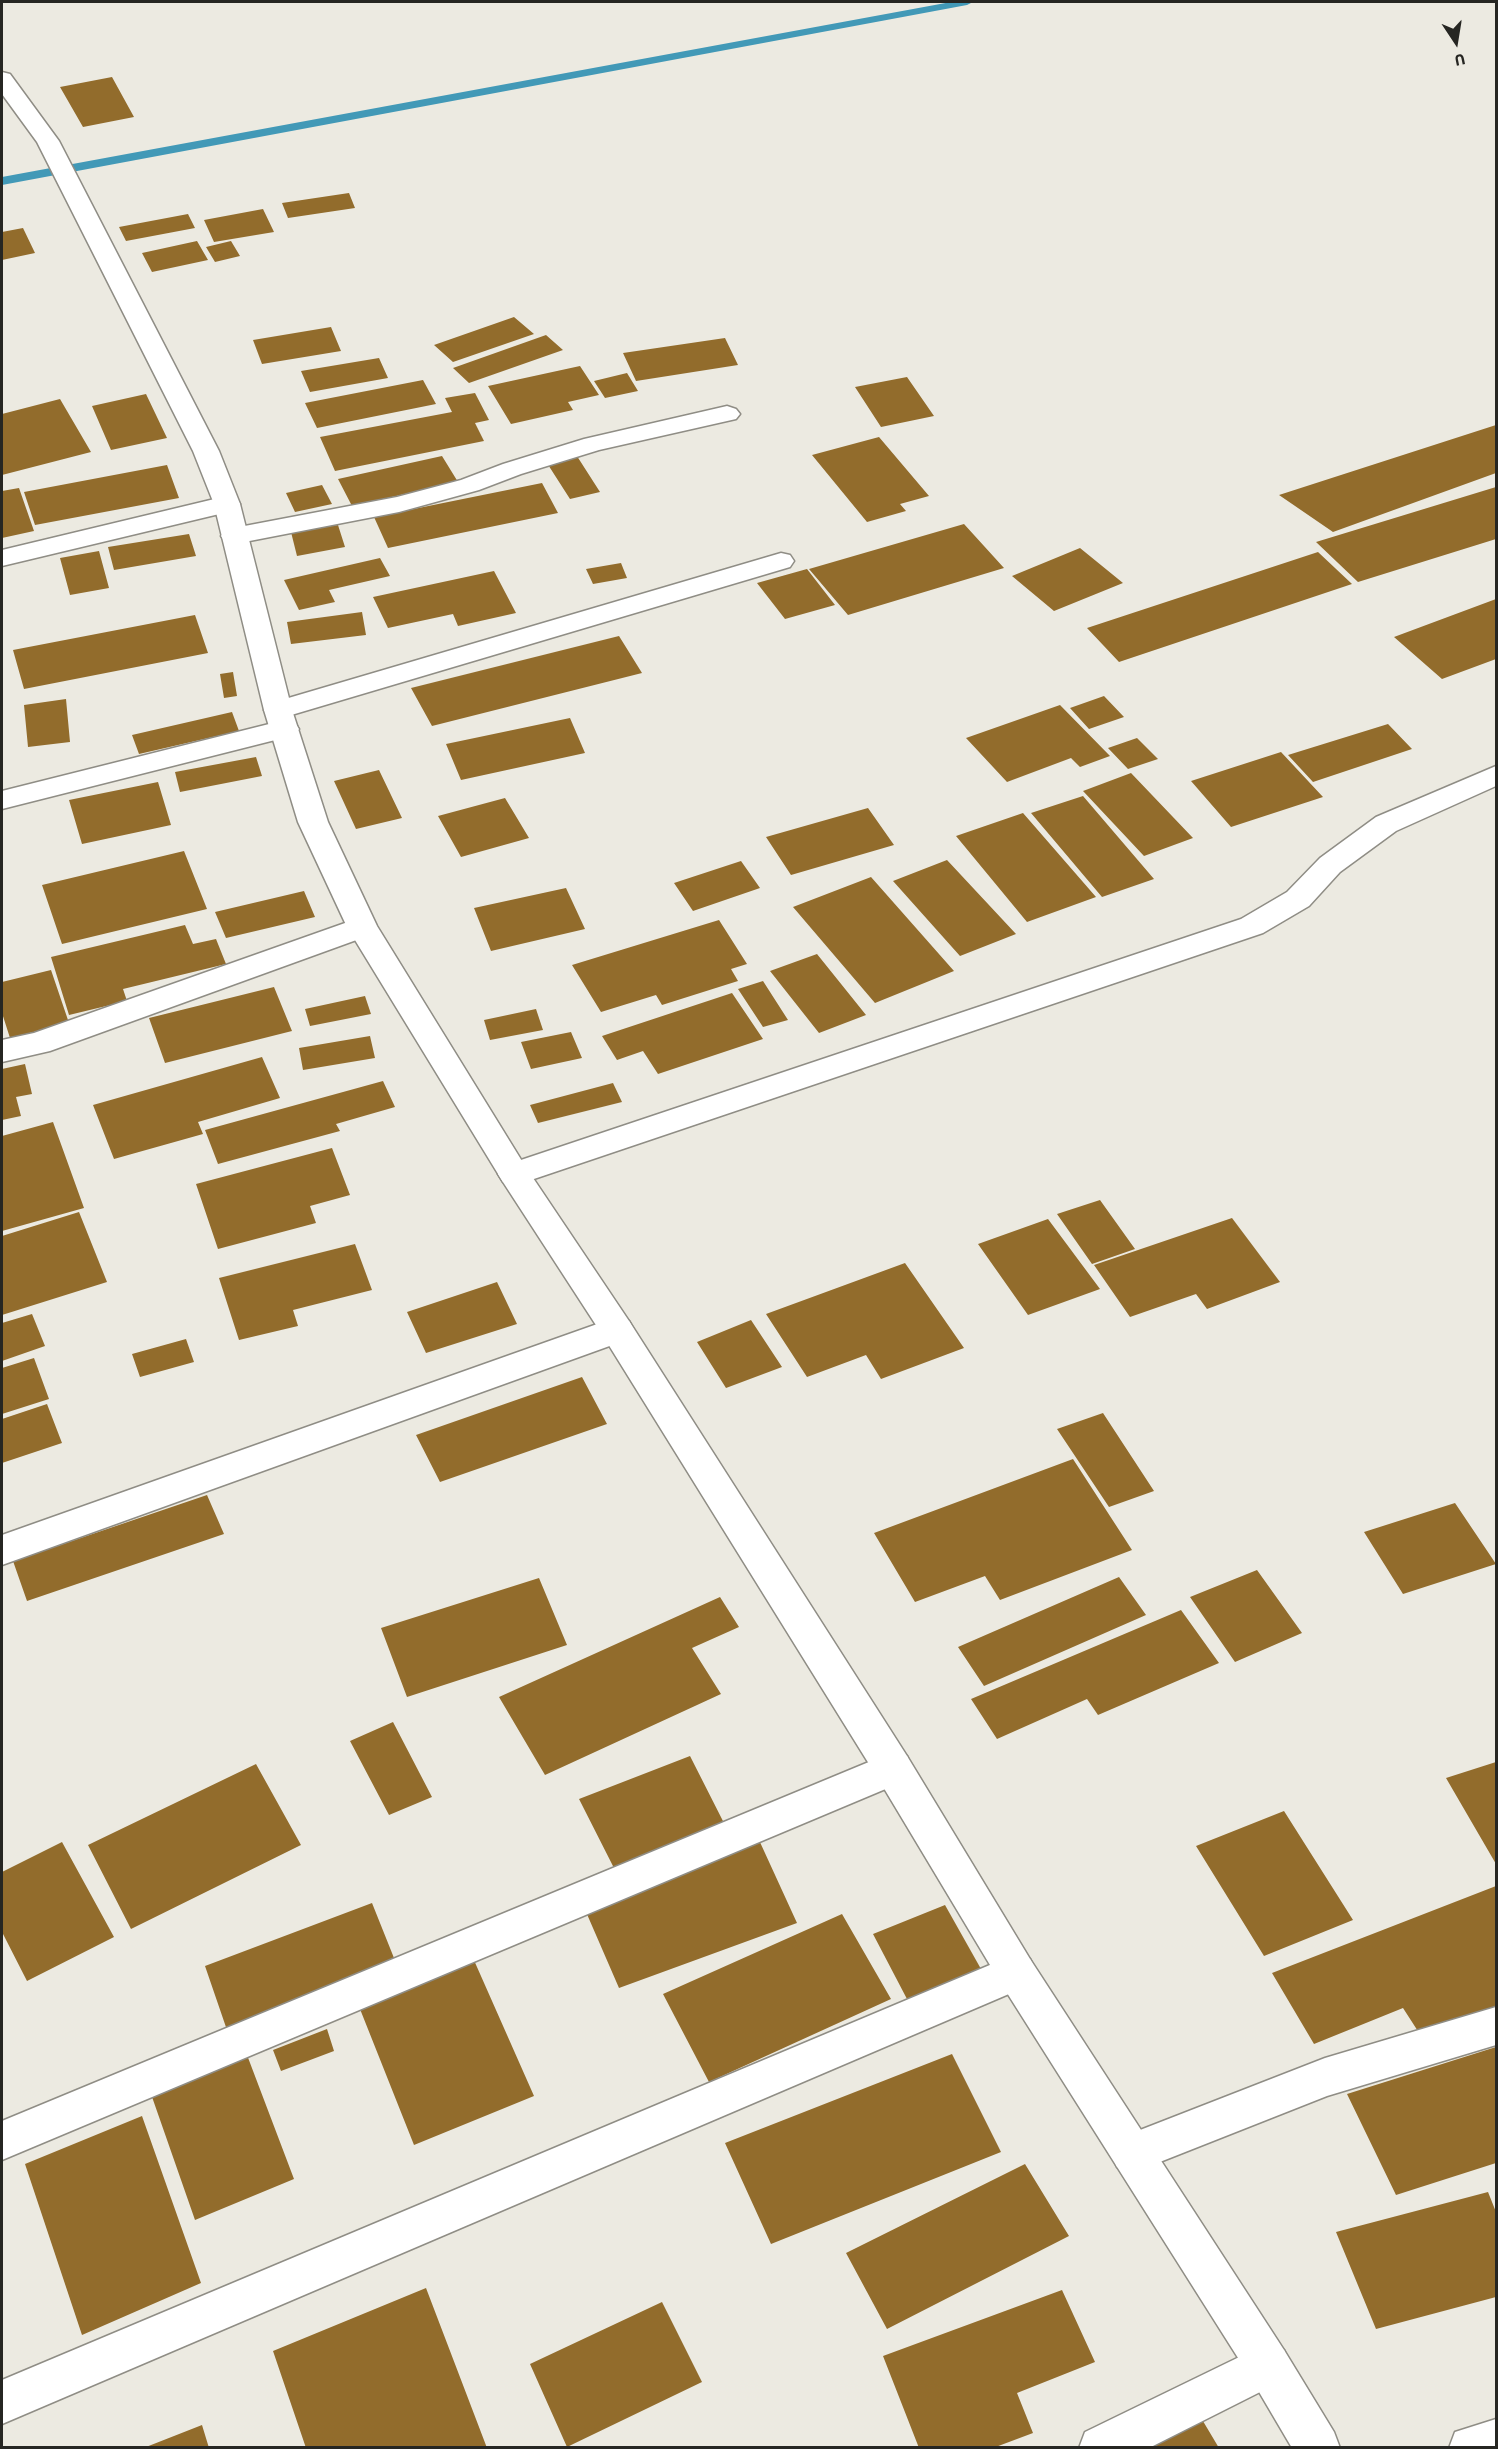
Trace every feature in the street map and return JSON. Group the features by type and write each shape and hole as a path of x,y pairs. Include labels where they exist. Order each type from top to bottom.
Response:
{"street":[{"path":"2,79 48,141 206,451 230,520 281,720 313,822 362,927 514,1174 616,1330 893,1768 1016,1972 1318,2448"},
{"path":"2,558 230,520 399,504 470,485 512,469 593,444 727,414"},
{"path":"2,800 281,720 781,561"},
{"path":"514,1174 1252,926 1298,899 1330,865 1386,824 1497,774"},
{"path":"2,1051 39,1043 362,927"},
{"path":"2,1550 616,1330"},
{"path":"2,2140 893,1768"},
{"path":"2,2402 1016,1972"},
{"path":"1132,2153 1325,2077 1497,2026"},
{"path":"1101,2448 1268,2366"},
{"path":"1471,2448 1497,2441"}],"building":[{"path":"112,77 134,117 83,127 60,87"},
{"path":"349,193 355,208 288,218 282,203"},
{"path":"263,209 274,232 214,242 204,220"},
{"path":"188,214 195,228 126,241 119,227"},
{"path":"23,228 35,253 2,260 2,232"},
{"path":"197,241 208,260 152,272 142,253"},
{"path":"231,241 240,256 215,262 206,247"},
{"path":"514,317 534,334 453,362 434,345"},
{"path":"331,327 341,351 262,364 253,340"},
{"path":"546,335 563,350 469,383 453,368"},
{"path":"725,338 738,365 636,381 623,353"},
{"path":"379,358 388,378 310,392 301,371"},
{"path":"580,366 599,395 568,402 573,410 511,424 488,386"},
{"path":"627,373 638,391 605,398 594,381"},
{"path":"907,377 934,416 881,427 855,387"},
{"path":"423,380 436,404 317,428 305,403"},
{"path":"475,393 489,420 475,423 484,441 335,471 320,437 452,412 445,398"},
{"path":"146,394 167,438 111,450 92,406"},
{"path":"60,399 91,452 2,475 2,414"},
{"path":"1496,425 1496,473 1333,532 1279,495"},
{"path":"879,437 929,496 900,504 906,511 867,522 812,455"},
{"path":"575,453 600,492 570,499 545,460"},
{"path":"442,456 458,482 352,506 338,479"},
{"path":"167,465 179,498 35,525 24,492"},
{"path":"542,483 558,513 388,548 374,517"},
{"path":"322,485 332,504 295,512 286,493"},
{"path":"1496,487 1496,539 1358,582 1316,542"},
{"path":"19,488 34,531 2,538 2,491"},
{"path":"964,524 1004,568 848,615 809,569"},
{"path":"338,525 345,547 297,556 291,532"},
{"path":"189,534 196,556 114,570 108,547"},
{"path":"1080,548 1123,583 1054,611 1012,576"},
{"path":"99,551 109,588 70,595 60,558"},
{"path":"1318,552 1352,584 1119,662 1087,628"},
{"path":"380,558 390,576 329,590 335,602 299,610 284,580"},
{"path":"621,563 627,578 593,584 586,569"},
{"path":"807,569 835,605 785,619 757,583"},
{"path":"494,571 516,613 458,626 453,614 388,628 373,597"},
{"path":"1496,599 1496,659 1442,679 1394,637"},
{"path":"362,612 366,635 291,644 287,622"},
{"path":"195,615 208,653 24,689 13,650"},
{"path":"619,636 642,673 432,726 411,688"},
{"path":"233,672 237,696 224,698 220,674"},
{"path":"1104,696 1124,717 1089,729 1070,708"},
{"path":"66,699 70,742 28,747 24,705"},
{"path":"1060,705 1110,756 1080,767 1071,758 1007,782 966,738"},
{"path":"232,712 239,731 139,754 132,735"},
{"path":"570,718 585,753 461,780 446,744"},
{"path":"1388,724 1412,749 1313,782 1288,755"},
{"path":"1137,738 1158,759 1128,769 1108,748"},
{"path":"1281,752 1323,797 1231,827 1191,781"},
{"path":"256,757 262,776 180,792 175,772"},
{"path":"379,770 402,818 356,829 334,781"},
{"path":"1131,773 1193,838 1144,856 1083,791"},
{"path":"158,782 171,825 82,844 69,800"},
{"path":"1083,796 1154,879 1102,897 1031,813"},
{"path":"505,798 529,838 461,857 438,816"},
{"path":"868,808 894,845 791,875 766,837"},
{"path":"1023,813 1096,897 1027,922 956,836"},
{"path":"184,851 207,909 62,944 42,885"},
{"path":"947,860 1016,934 960,956 893,881"},
{"path":"741,861 760,888 693,911 674,883"},
{"path":"871,877 954,971 875,1003 793,907"},
{"path":"566,888 585,929 491,951 474,908"},
{"path":"304,891 315,917 226,938 215,912"},
{"path":"719,920 747,964 731,969 738,981 662,1005 656,995 601,1012 572,965"},
{"path":"185,925 193,944 216,939 226,964 123,989 127,1001 69,1015 51,957"},
{"path":"817,954 866,1015 819,1033 770,971"},
{"path":"51,970 69,1023 10,1038 2,1013 2,982"},
{"path":"763,981 788,1020 763,1027 738,989"},
{"path":"274,987 292,1031 165,1063 149,1018"},
{"path":"732,993 763,1039 658,1074 643,1051 617,1060 602,1036"},
{"path":"365,996 371,1014 310,1026 305,1009"},
{"path":"536,1009 543,1030 490,1040 484,1020"},
{"path":"571,1032 582,1058 531,1069 521,1042"},
{"path":"370,1036 375,1058 303,1070 299,1048"},
{"path":"262,1057 280,1098 198,1122 203,1134 114,1159 93,1105"},
{"path":"25,1064 32,1094 16,1097 21,1116 2,1120 2,1069"},
{"path":"383,1081 395,1107 336,1124 340,1131 218,1164 205,1130"},
{"path":"613,1083 622,1102 538,1123 530,1105"},
{"path":"53,1122 84,1208 2,1231 2,1136"},
{"path":"332,1148 350,1195 310,1206 316,1223 218,1249 196,1184"},
{"path":"1100,1200 1135,1249 1092,1264 1057,1214"},
{"path":"79,1212 107,1282 2,1315 2,1236"},
{"path":"1232,1218 1280,1282 1207,1309 1196,1294 1130,1317 1094,1265"},
{"path":"1048,1219 1100,1289 1028,1315 978,1244"},
{"path":"355,1244 372,1290 293,1310 298,1326 239,1340 219,1278"},
{"path":"905,1263 964,1348 881,1379 866,1355 807,1377 766,1314"},
{"path":"497,1282 517,1324 426,1353 407,1312"},
{"path":"32,1314 45,1346 2,1361 2,1323"},
{"path":"751,1320 782,1367 726,1388 697,1342"},
{"path":"186,1339 194,1362 140,1377 132,1354"},
{"path":"34,1358 49,1399 2,1414 2,1368"},
{"path":"582,1377 607,1424 440,1482 416,1435"},
{"path":"47,1404 62,1443 2,1463 2,1419"},
{"path":"1103,1413 1154,1491 1109,1507 1057,1429"},
{"path":"1073,1459 1132,1550 1000,1600 985,1576 915,1602 874,1533"},
{"path":"207,1495 224,1534 27,1601 13,1561"},
{"path":"1455,1503 1496,1564 1403,1594 1364,1532"},
{"path":"1257,1570 1302,1633 1235,1662 1190,1597"},
{"path":"1119,1577 1146,1615 984,1686 958,1647"},
{"path":"539,1578 567,1645 407,1697 381,1628"},
{"path":"720,1597 739,1627 692,1648 721,1694 545,1775 499,1697"},
{"path":"1181,1610 1219,1663 1098,1715 1087,1699 997,1739 971,1699"},
{"path":"393,1722 432,1797 389,1815 350,1741"},
{"path":"690,1756 727,1829 616,1872 579,1799"},
{"path":"1496,1762 1496,1864 1446,1778"},
{"path":"256,1764 301,1845 131,1929 88,1845"},
{"path":"1284,1811 1353,1920 1264,1956 1196,1846"},
{"path":"759,1840 797,1923 619,1988 583,1905"},
{"path":"62,1842 114,1937 27,1981 2,1932 2,1872"},
{"path":"1496,1886 1496,2010 1423,2039 1403,2008 1314,2044 1272,1973"},
{"path":"372,1903 398,1968 228,2033 205,1966"},
{"path":"945,1905 981,1969 907,1999 873,1934"},
{"path":"842,1914 891,1999 709,2082 663,1994"},
{"path":"473,1958 534,2096 414,2145 358,2004"},
{"path":"327,2029 334,2051 281,2071 273,2050"},
{"path":"1496,2047 1496,2163 1396,2195 1347,2094"},
{"path":"952,2054 1001,2152 771,2244 725,2143"},
{"path":"247,2055 294,2179 195,2220 151,2094"},
{"path":"142,2116 201,2283 82,2335 25,2164"},
{"path":"1025,2164 1069,2236 887,2329 846,2253"},
{"path":"1488,2192 1496,2212 1496,2297 1376,2329 1336,2232"},
{"path":"426,2288 487,2448 306,2448 273,2351"},
{"path":"1062,2290 1095,2362 1017,2393 1033,2433 993,2448 919,2448 883,2356"},
{"path":"662,2302 702,2382 567,2447 530,2364"},
{"path":"1194,2406 1219,2448 1115,2448"},
{"path":"202,2425 209,2448 146,2448 146,2447"}],"waterway":[{"path":"2,181 967,2"}]}
